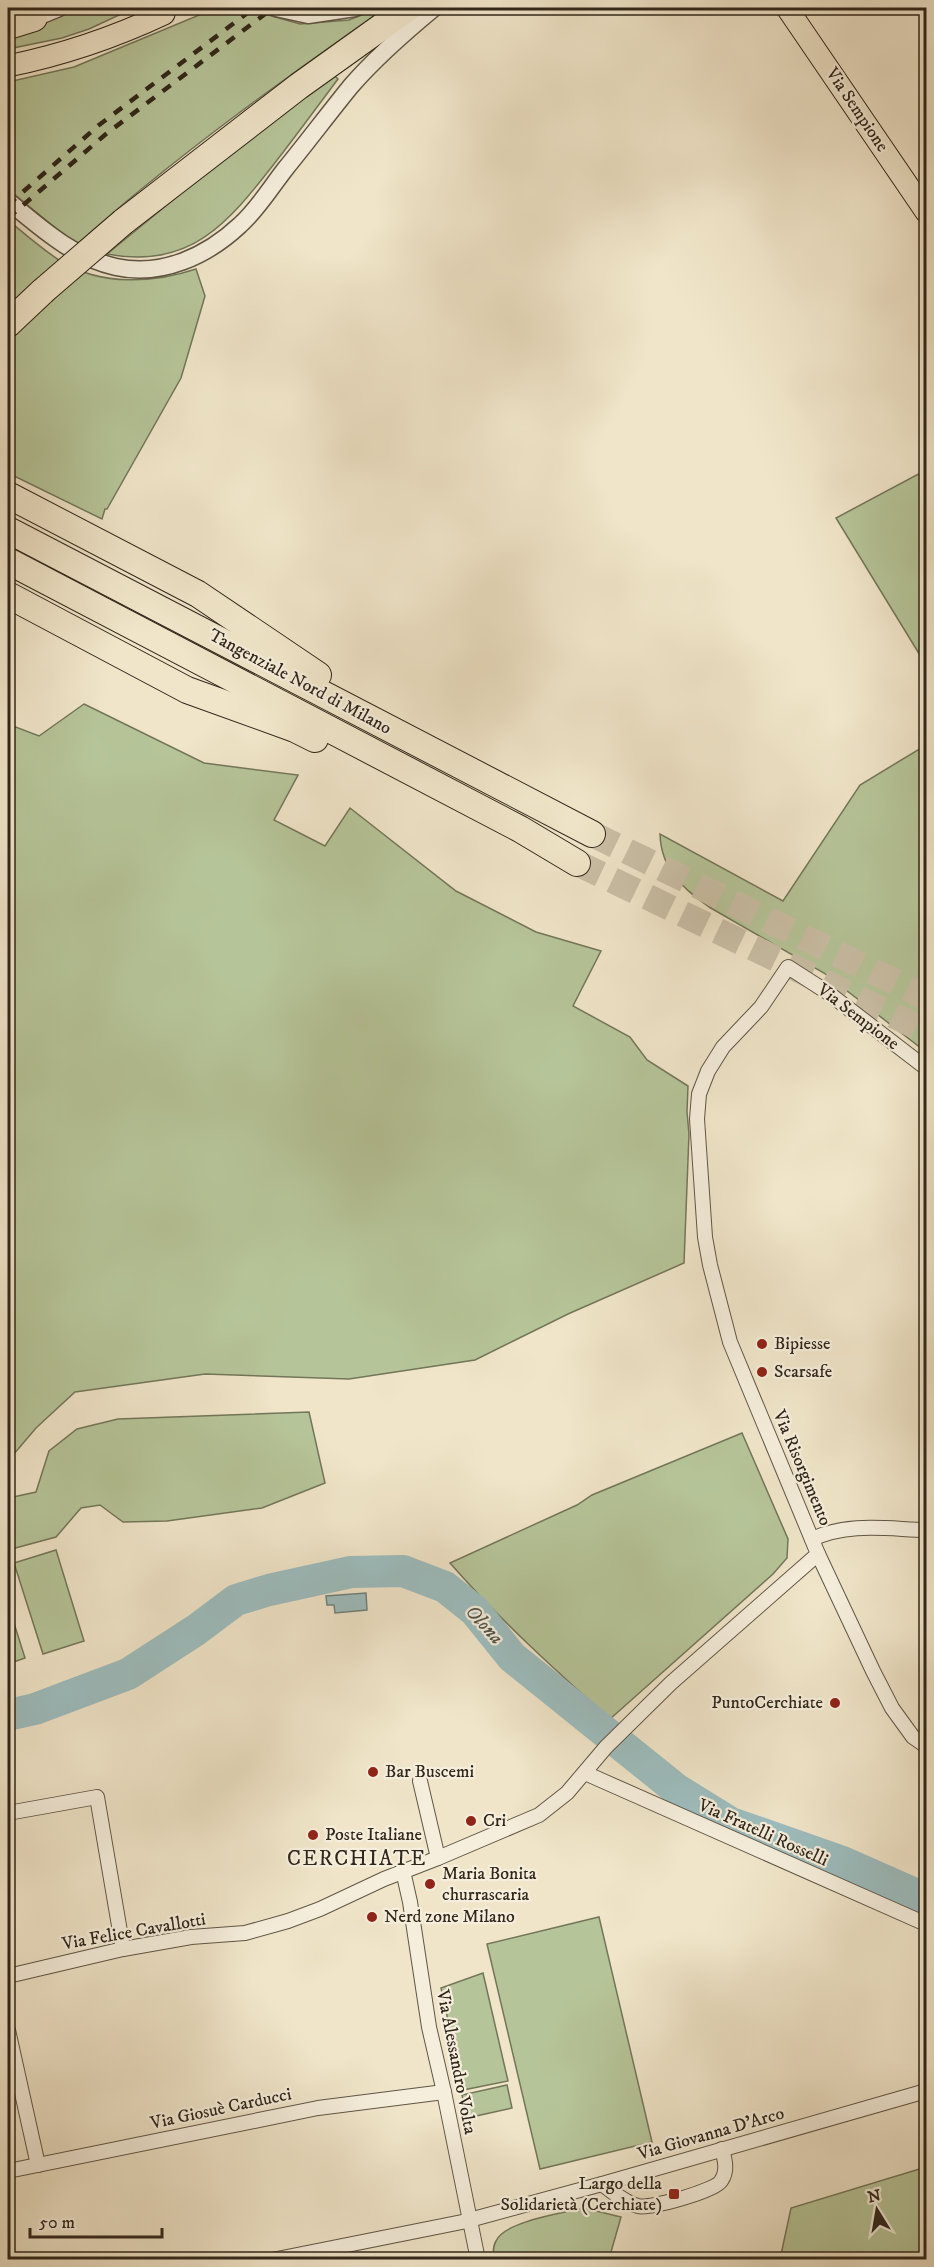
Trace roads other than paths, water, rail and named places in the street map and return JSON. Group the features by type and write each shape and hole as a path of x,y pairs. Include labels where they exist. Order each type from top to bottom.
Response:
{"highway":[{"path":"8,324 123,222 299,86 408,8"},
{"path":"8,28 34,18"},
{"path":"8,495 198,594 300,664 360,696 459,765"},
{"name":"Tangenziale Nord di Milano","path":"8,530 592,834"},
{"name":"Tangenziale Nord di Milano","path":"8,561 520,829 577,863"},
{"path":"8,595 187,690 295,729 444,806 520,829"},
{"path":"8,610 64,637 161,677"}],"main road":[{"name":"Via Sempione","path":"787,8 927,212"},
{"path":"8,66 81,48 164,14"}],"street":[{"path":"34,18 59,8"},
{"path":"276,8 308,15 355,8"},
{"path":"8,201 64,246 99,262 135,270 175,265 188,260 214,246 242,224 353,84 378,58 434,8"},
{"name":"Via Sempione","path":"788,968 827,992 927,1068"},
{"name":"Via Risorgimento","path":"438,1858 539,1815 567,1793 638,1714 818,1554 730,1342 710,1265 702,1204 697,1119 699,1094 708,1071 723,1047 761,1007 788,968"},
{"path":"812,1539 836,1529 927,1530"},
{"path":"818,1554 892,1708 913,1737 927,1746"},
{"name":"Via Fratelli Rosselli","path":"585,1773 927,1924"},
{"path":"420,1781 438,1858"},
{"path":"8,1813 97,1797 123,1948"},
{"name":"Via Felice Cavallotti","path":"8,1976 123,1948 191,1936 245,1933 302,1917 403,1871 438,1858"},
{"name":"Via Alessandro Volta","path":"403,1871 410,1902 429,2027 478,2259"},
{"path":"8,2030 38,2165"},
{"name":"Via Giovanna D'Arco","path":"272,2259 323,2255 470,2219 602,2184 927,2091"},
{"name":"Via Giosuè Carducci","path":"8,2171 318,2108 444,2092"},
{"path":"602,2184 628,2202 638,2206 648,2206 680,2198 712,2188 721,2181 726,2166 722,2149"}],"water":[{"path":"366,1593 367,1610 335,1613 334,1605 327,1605 326,1596"}],"waterway":[{"name":"Olona","path":"8,1715 35,1709 128,1674 196,1630 236,1600 269,1590 351,1572 403,1571 445,1587 475,1611 512,1657 676,1789 731,1823 840,1861 926,1899"}],"tunnel":[{"path":"592,834 926,997"},
{"path":"577,863 926,1031"}],"railway":[{"path":"8,205 99,125 254,8"},
{"path":"8,218 106,134 273,8"}],"place":[{"name":"Bipiesse","path":"762,1344"},
{"name":"Scarsafe","path":"762,1372"},
{"name":"PuntoCerchiate","path":"835,1703"},
{"name":"Bar Buscemi","path":"373,1772"},
{"name":"Cri","path":"471,1821"},
{"name":"Poste Italiane","path":"313,1835"},
{"name":"Maria Bonita churrascaria","path":"430,1884"},
{"name":"Nerd zone Milano","path":"372,1917"},
{"name":"Largo della Solidarietà (Cerchiate)","path":"674,2194"}],"district":[{"name":"CERCHIATE","path":"357,1859"}]}
